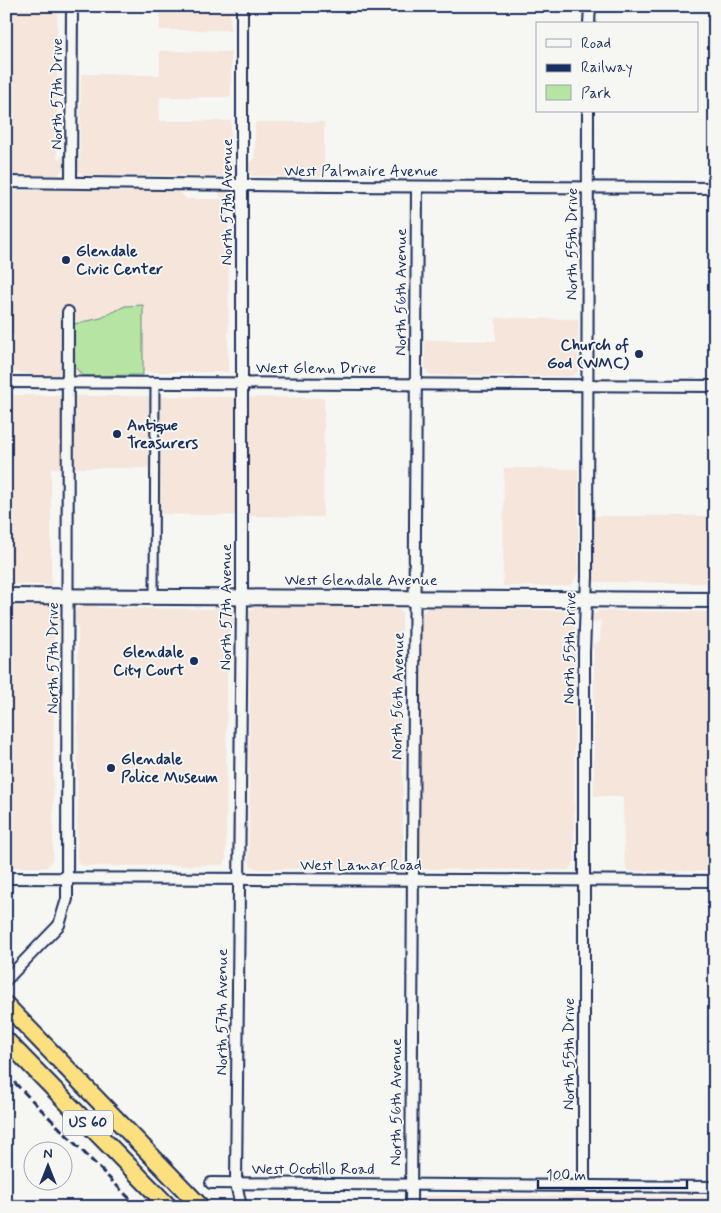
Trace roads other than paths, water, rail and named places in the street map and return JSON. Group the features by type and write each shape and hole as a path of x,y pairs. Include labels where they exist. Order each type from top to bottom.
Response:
{"highway":[{"name":"US 60","path":"6,1005 201,1207"},
{"name":"US 60","path":"6,1040 169,1207"}],"main road":[{"name":"West Glendale Avenue","path":"6,596 715,600"}],"street":[{"name":"North 57th Drive","path":"71,182 72,6"},
{"name":"North 57th Avenue","path":"241,1207 236,1183 242,597 242,6"},
{"path":"590,6 590,22"},
{"name":"North 55th Drive","path":"584,1186 584,652 586,599 588,112"},
{"name":"West Palmaire Avenue","path":"6,182 417,187 715,188"},
{"name":"North 56th Avenue","path":"411,1207 411,880 417,187"},
{"name":"North 57th Drive","path":"6,980 59,925 66,907 68,312"},
{"name":"West Glenn Drive","path":"6,382 715,386"},
{"path":"154,597 155,382"},
{"name":"West Lamar Road","path":"6,878 715,881"},
{"name":"West Ocotillo Road","path":"211,1183 715,1187"}],"railway":[{"path":"6,1074 138,1207"}],"place":[{"name":"Glendale Civic Center","path":"66,260"},
{"name":"Church of God (WMC)","path":"639,354"},
{"name":"Antique Treasurers","path":"117,434"},
{"name":"Glendale City Court","path":"194,661"},
{"name":"Glendale Police Museum","path":"111,768"}]}
